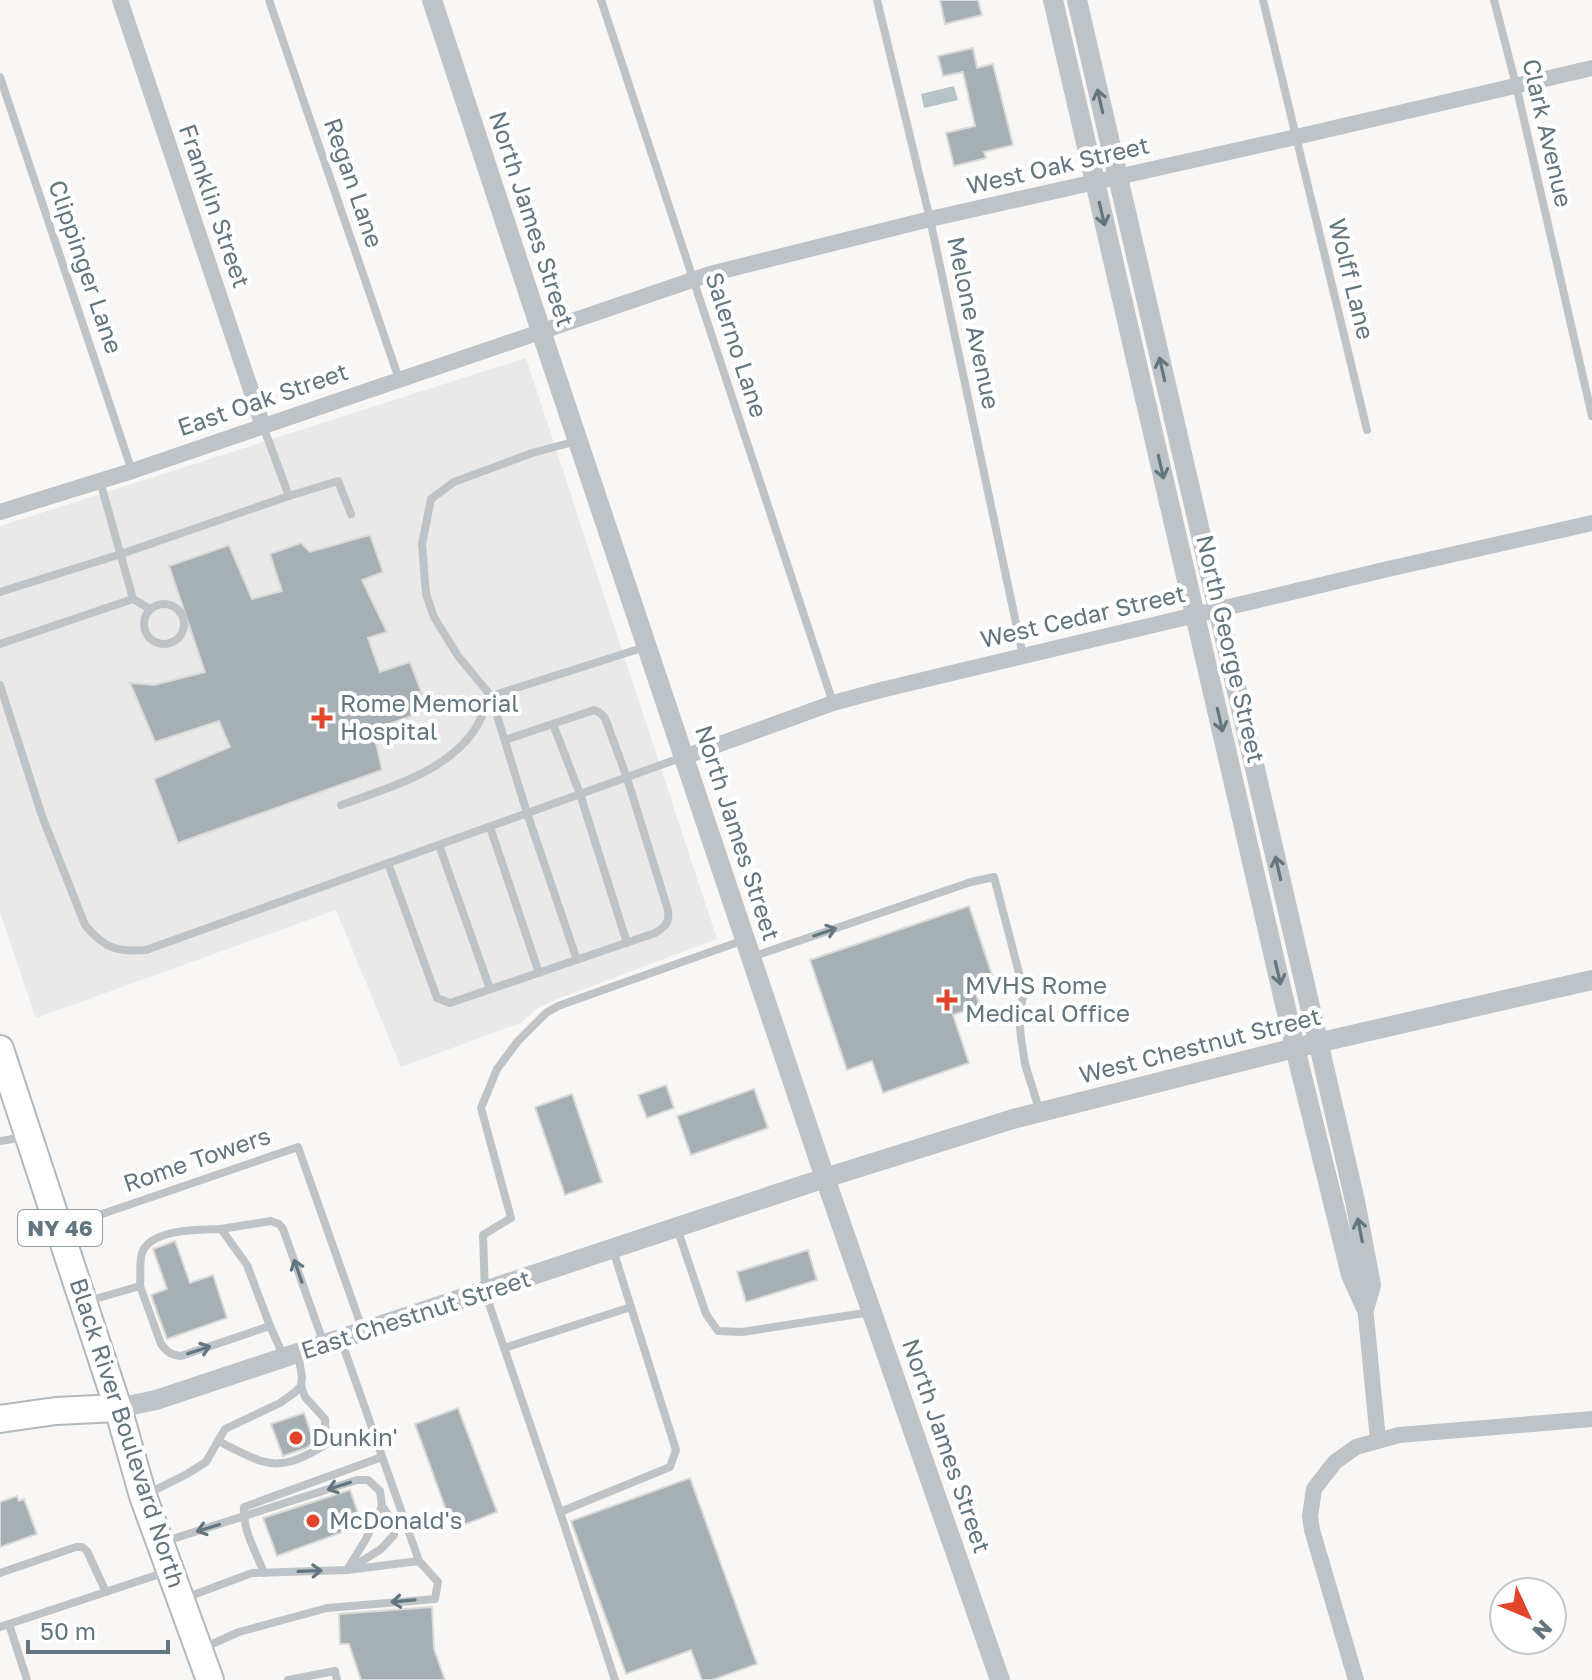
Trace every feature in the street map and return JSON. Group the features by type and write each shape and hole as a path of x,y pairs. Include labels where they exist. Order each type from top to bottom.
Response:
{"main road":[{"name":"Black River Boulevard North","path":"0,1049 118,1408 143,1496 210,1680"},
{"name":"East Chestnut Street","path":"0,1419 56,1411 118,1408"}],"street":[{"name":"Franklin Street","path":"120,0 263,426"},
{"name":"North James Street","path":"432,0 825,1178 1000,1680"},
{"name":"North George Street","path":"1053,0 1295,1048 1351,1275 1365,1306 1378,1440"},
{"name":"North George Street","path":"1077,0 1355,1201 1371,1285 1365,1306"},
{"name":"West Oak Street","path":"541,331 693,280 930,219 1592,68"},
{"name":"East Oak Street","path":"0,512 132,471 541,331"},
{"name":"West Cedar Street","path":"684,757 833,703 1403,565 1592,523"},
{"name":"West Chestnut Street","path":"825,1178 1040,1112 1295,1048 1592,980"},
{"name":"East Chestnut Street","path":"118,1408 156,1400 825,1178"},
{"path":"1356,1680 1310,1516 1314,1489 1335,1462 1356,1447 1399,1435 1592,1419"}],"lane":[{"name":"Regan Lane","path":"269,0 399,379"},
{"name":"Salerno Lane","path":"601,0 833,703"},
{"name":"Melone Avenue","path":"877,0 930,219 1023,656"},
{"name":"Wolff Lane","path":"1263,0 1367,430"},
{"name":"Clark Avenue","path":"1494,0 1592,416"},
{"name":"Clippinger Lane","path":"0,77 132,471"},
{"path":"263,426 289,496"},
{"path":"577,960 491,696 434,617 426,594 422,544 431,499 454,482 532,453 578,441"},
{"path":"100,481 133,599 150,609"},
{"path":"0,592 338,481 351,514"},
{"path":"0,644 133,599"},
{"path":"164,604 177,609 182,615 183,629 175,641 163,644 147,635 143,622 150,609 164,604"},
{"path":"341,805 409,780 448,759 473,733 491,696 647,647"},
{"path":"0,685 42,816 85,925 106,945 122,951 146,950 684,757"},
{"path":"388,863 437,998 450,1003 627,943 665,927 669,919 627,778 605,718 594,710 505,740"},
{"path":"553,724 580,794 627,943"},
{"path":"490,827 539,973"},
{"path":"439,845 490,989"},
{"path":"615,1680 485,1292 483,1235 511,1218 481,1108 497,1069 511,1050 546,1013 558,1006 994,877 1024,992 1019,1016 1021,1038 1025,1064 1040,1112"},
{"path":"0,1141 29,1136"},
{"name":"Rome Towers","path":"60,1228 298,1147 363,1332"},
{"path":"199,1649 239,1632 327,1608 435,1599 438,1582 419,1561 382,1457 279,1224 271,1221 170,1233 145,1247 141,1256 140,1286 166,1352 181,1356 270,1326"},
{"path":"677,1228 706,1314 718,1331 742,1332 872,1312"},
{"path":"218,1441 256,1460 281,1465 326,1444 325,1419 305,1397 302,1377 270,1326 247,1265 221,1229"},
{"path":"560,1512 670,1467 676,1450 613,1249"},
{"path":"84,1302 140,1286"},
{"path":"504,1348 631,1307"},
{"path":"143,1496 206,1462 225,1429 280,1403 301,1386"},
{"path":"264,1573 243,1518 244,1507 382,1457"},
{"path":"160,1543 357,1480 368,1480 380,1491 382,1506 394,1523 394,1535 381,1549 347,1570"},
{"path":"347,1570 382,1506"},
{"path":"0,1573 82,1547 87,1551 106,1592"},
{"path":"180,1599 252,1573 347,1570 419,1561"},
{"path":"27,1680 4,1626 170,1571"},
{"path":"288,1680 335,1671 337,1680"}],"shaded area":[{"path":"954,86 958,100 924,108 921,94"},
{"name":"Rome Memorial Hospital","path":"526,358 717,939 557,999 539,1007 520,1023 401,1067 336,910 36,1018 0,912 0,526"}],"building":[{"path":"940,0 978,0 982,15 945,24"},
{"path":"973,48 977,68 993,64 1013,145 984,152 986,158 954,166 946,133 975,126 963,72 943,76 938,56"},
{"path":"370,535 383,572 362,580 387,632 368,638 380,672 410,662 428,710 373,730 382,770 178,843 154,779 230,747 219,721 155,742 130,683 154,685 205,672 169,566 229,545 252,599 282,591 270,554 301,543 310,552"},
{"name":"MVHS Rome Medical Office","path":"969,906 992,975 972,982 980,1006 953,1015 969,1063 883,1093 872,1061 847,1070 810,960"},
{"path":"666,1085 674,1108 647,1118 638,1095"},
{"path":"754,1089 768,1128 691,1155 677,1116"},
{"path":"572,1094 602,1182 565,1195 535,1107"},
{"path":"175,1241 190,1283 213,1275 227,1318 167,1339 151,1295 167,1289 153,1249"},
{"path":"808,1250 817,1280 746,1302 737,1272"},
{"path":"458,1408 497,1512 453,1529 415,1424"},
{"name":"Dunkin'","path":"304,1413 314,1442 283,1456 271,1424"},
{"path":"690,1478 757,1664 712,1680 702,1680 691,1650 626,1674 571,1521"},
{"name":"McDonald's","path":"350,1490 362,1525 277,1556 263,1518"},
{"path":"17,1496 19,1501 24,1499 37,1534 0,1547 0,1502"},
{"path":"432,1607 434,1649 445,1680 361,1680 349,1644 340,1644 339,1614"}],"place":[{"name":"Rome Memorial Hospital","path":"322,718"},
{"name":"MVHS Rome Medical Office","path":"947,1000"},
{"name":"Dunkin'","path":"296,1438"},
{"name":"McDonald's","path":"313,1521"}]}
